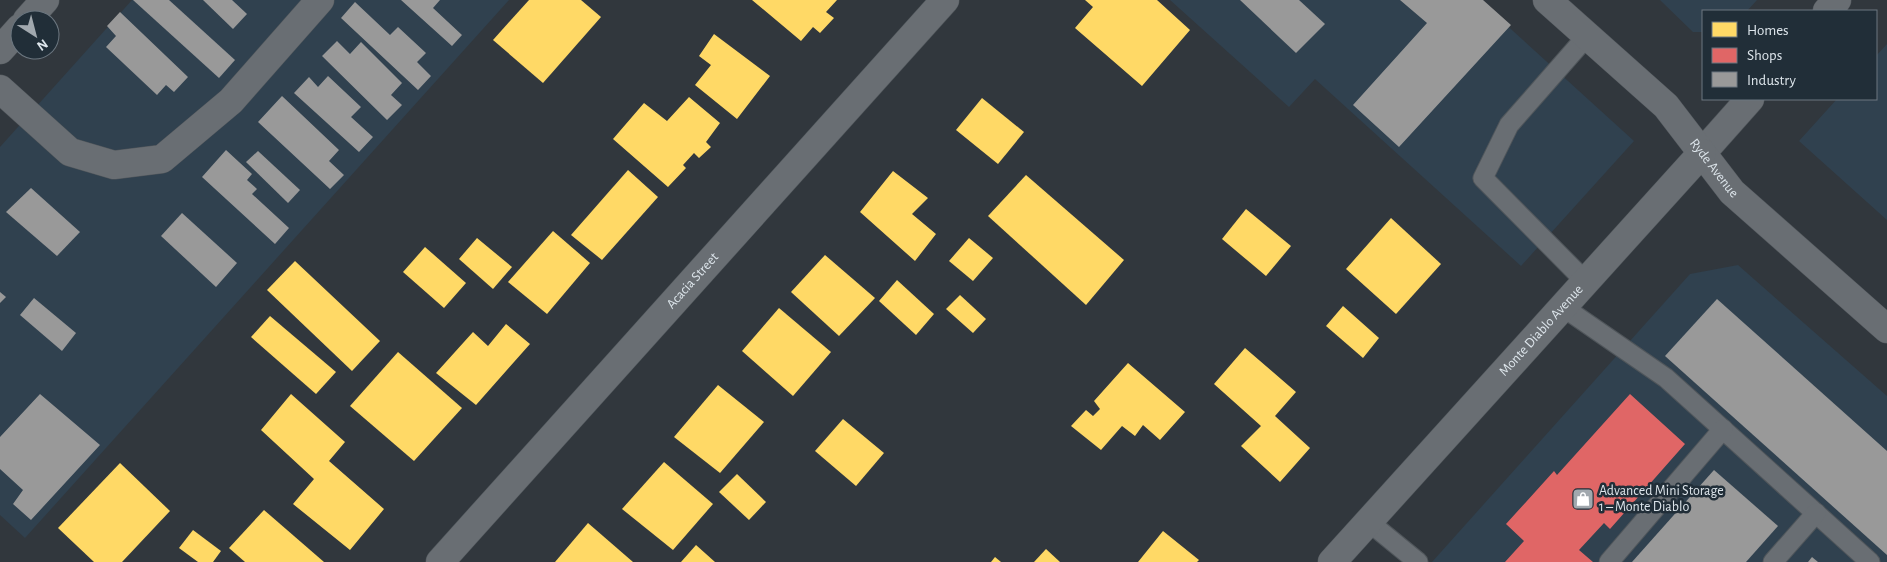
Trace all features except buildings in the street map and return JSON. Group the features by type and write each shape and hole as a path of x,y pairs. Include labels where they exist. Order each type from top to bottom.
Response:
{"street":[{"path":"36,10 45,0"},
{"path":"0,90 70,152 114,165 162,159 231,101 320,0"},
{"name":"Acacia Street","path":"440,562 946,0"},
{"name":"Ryde Avenue","path":"1547,0 1666,106 1732,192 1887,329"},
{"path":"1828,10 1837,0"},
{"path":"0,50 10,39"},
{"name":"Monte Diablo Avenue","path":"1332,562 1749,100"}],"lane":[{"path":"1586,282 1483,178 1509,126 1587,36"},
{"path":"1563,307 1666,378 1870,562"},
{"path":"1609,562 1723,429"},
{"path":"1773,562 1816,513"},
{"path":"1369,522 1418,562"}],"shaded area":[{"path":"132,0 509,0 25,538 0,515 0,147"},
{"path":"1170,0 1479,0 1634,141 1521,266 1315,79 1289,107"},
{"path":"1660,0 1757,0 1748,10 1702,10 1702,32 1693,32"},
{"path":"1887,44 1887,220 1799,141 1836,100 1877,100 1877,55"},
{"path":"1738,265 1887,396 1887,562 1432,562 1690,274"}],"place":[{"name":"Advanced Mini Storage 1 – Monte Diablo","path":"1583,499"}]}
